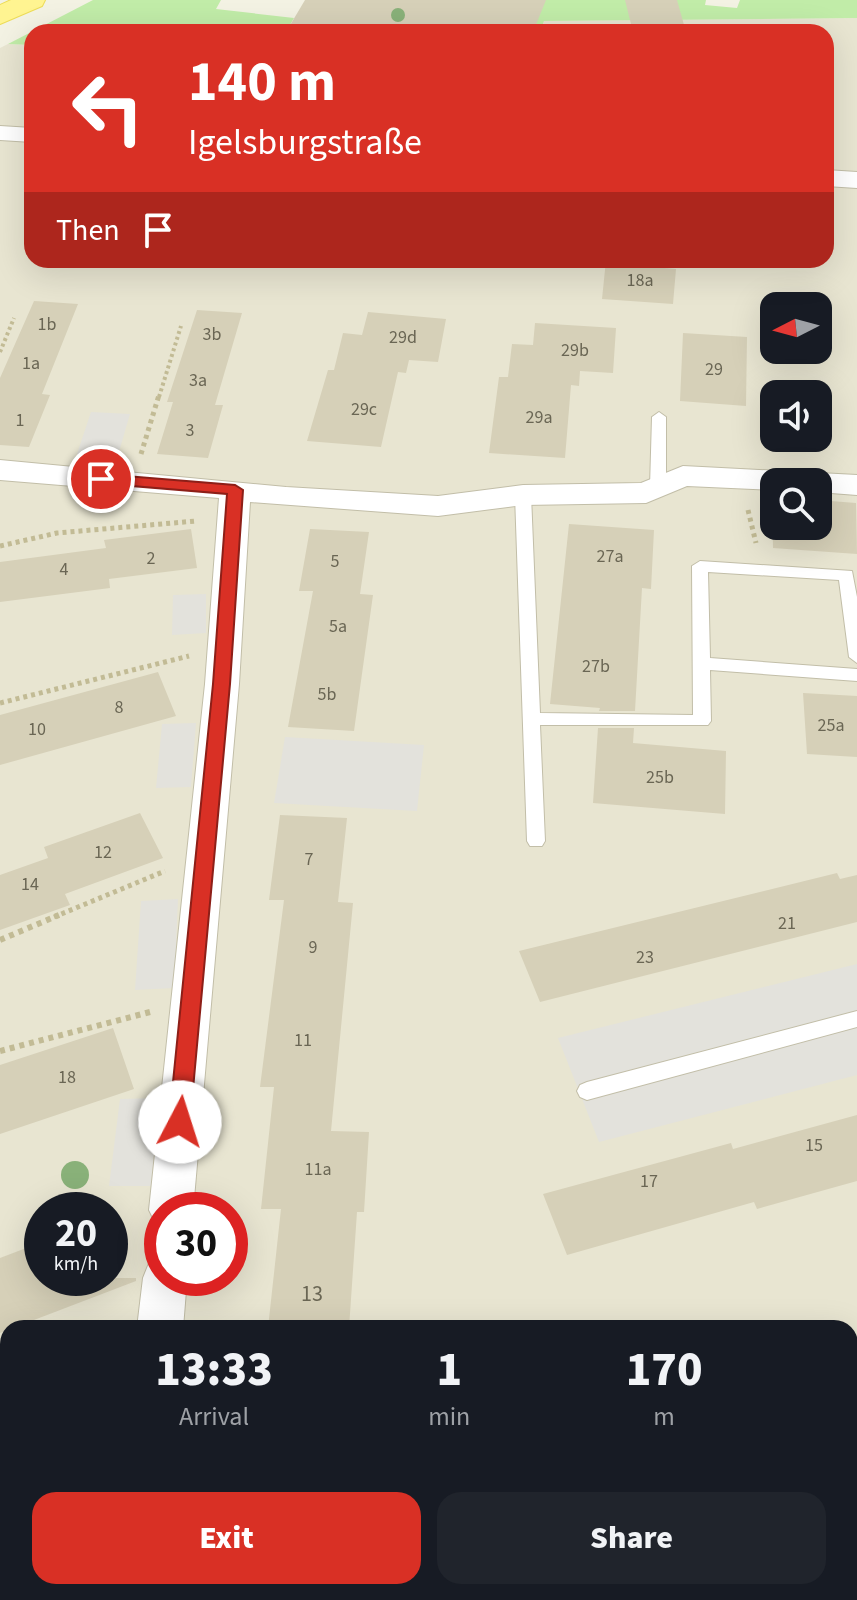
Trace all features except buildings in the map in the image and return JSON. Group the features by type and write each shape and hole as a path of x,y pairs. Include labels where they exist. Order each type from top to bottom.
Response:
{"main road":[{"path":"0,16 32,0"}],"street":[{"path":"0,133 24,134"},
{"path":"834,179 857,180"},
{"path":"0,470 133,482 234,504 286,497 438,506 523,495 646,493 683,476 760,479"},
{"path":"832,483 857,485"},
{"path":"173,1192 224,651 234,504"},
{"path":"161,1320 163,1296"}],"lane":[{"path":"658,487 659,417"},
{"path":"523,495 536,841"},
{"path":"532,719 702,721 700,566 846,575 857,657"},
{"path":"702,663 857,675"},
{"path":"587,1091 857,1019"}],"path":[{"path":"0,352 14,318"},
{"path":"133,482 181,326"},
{"path":"740,478 762,570"},
{"path":"0,546 57,533 234,504"},
{"path":"0,703 174,658 224,651"},
{"path":"0,940 206,853"},
{"path":"0,1051 111,1020 191,1005"}],"shaded area":[{"path":"857,18 857,1320 0,1320 0,48 8,44 24,45 24,268 834,268 834,24 543,24 544,21"},
{"path":"91,412 130,414 118,455 77,454"},
{"path":"206,594 206,633 172,635 173,595"},
{"path":"196,723 191,787 156,788 162,724"},
{"path":"285,737 424,745 417,811 274,803"},
{"path":"178,899 174,988 135,990 141,901"},
{"path":"857,964 857,1075 599,1142 558,1038"},
{"path":"160,1098 151,1186 109,1186 120,1099"}],"green space":[{"path":"93,0 221,0 216,9 294,18 290,24 47,24"},
{"path":"402,0 706,0 705,5 737,8 740,0 857,0 857,18 375,24"},
{"path":"24,36 24,45 8,44"}],"route":[{"path":"101,479 235,490 222,684 180,1122"}]}
